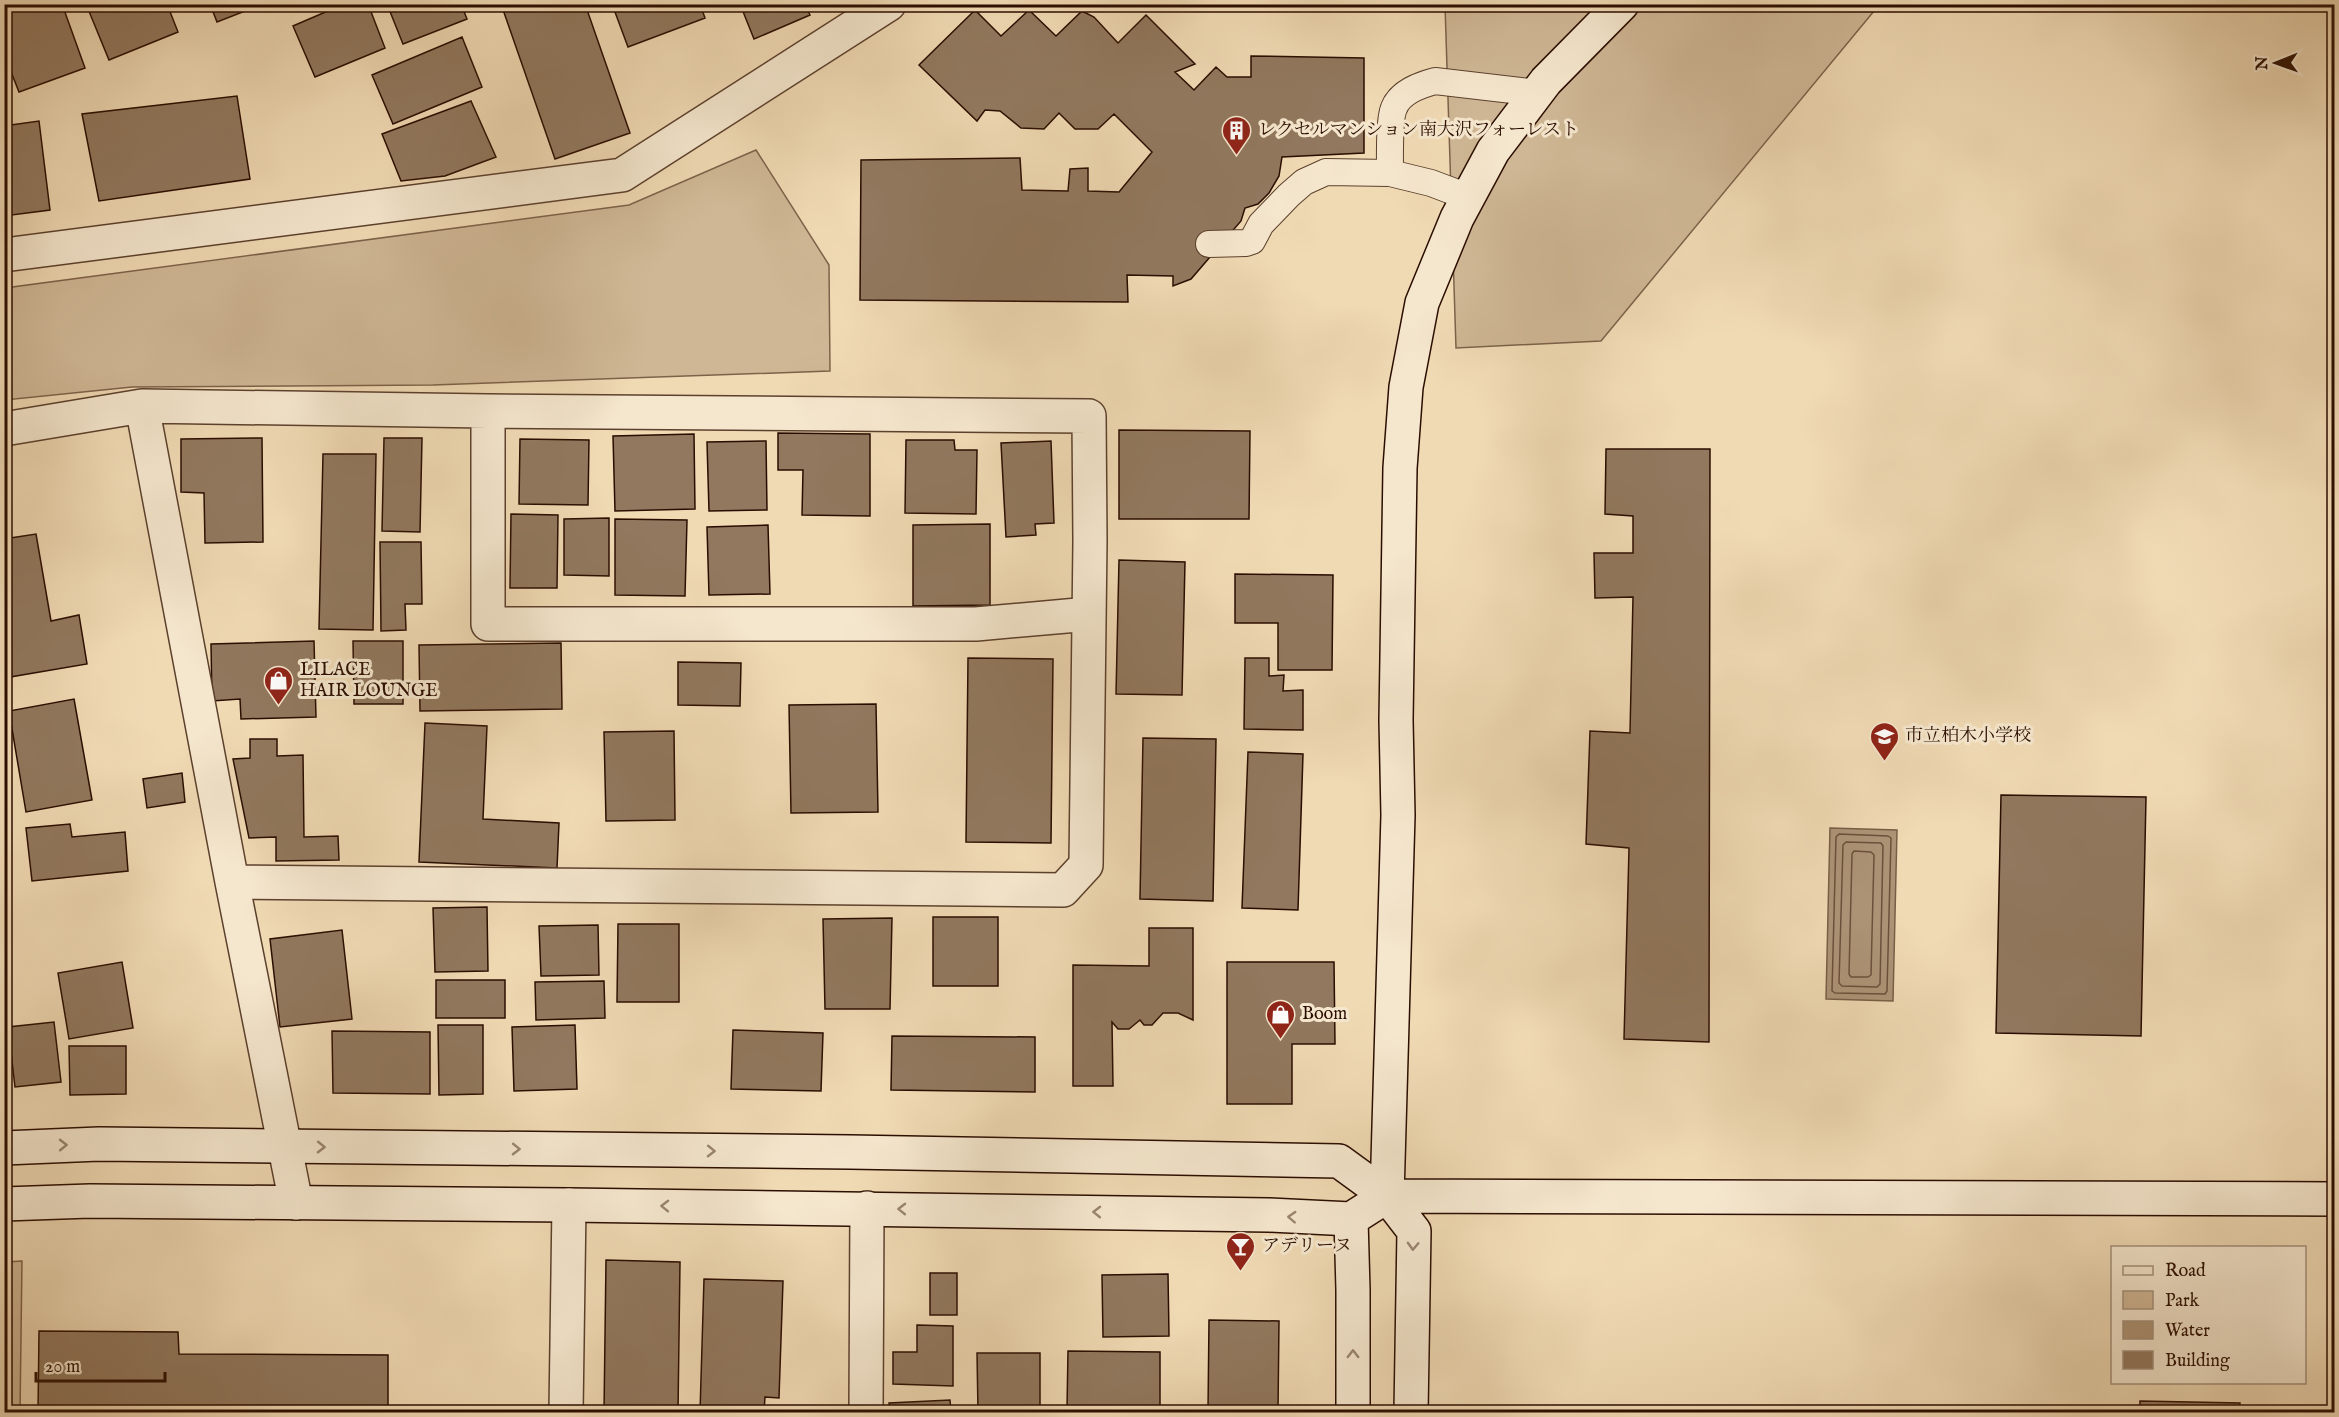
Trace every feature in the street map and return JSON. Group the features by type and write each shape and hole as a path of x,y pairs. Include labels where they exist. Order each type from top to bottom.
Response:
{"street":[{"path":"4,255 622,175 889,4"},
{"path":"1388,1196 1398,815 1396,720 1400,478 1406,387 1422,303 1457,218 1493,151 1546,81 1622,4"},
{"path":"142,406 232,882 296,1203"},
{"path":"4,429 142,406 1089,416 1086,865 1063,890 232,882"},
{"path":"488,411 488,624 975,624 1089,614"},
{"path":"4,1148 99,1144 850,1152 1340,1161 1388,1196 1414,1231 1411,1413"},
{"path":"4,1204 90,1202 867,1208 1269,1215 1351,1219 1388,1196 2334,1199"},
{"path":"566,1413 568,1205"},
{"path":"866,1413 867,1208"},
{"path":"1351,1219 1353,1413"}],"lane":[{"path":"1390,174 1393,109 1400,99 1420,86 1436,81 1538,93"},
{"path":"1209,244 1252,241 1261,224 1283,200 1304,182 1326,172 1390,174 1431,183 1468,197"}],"green space":[{"path":"1445,5 1879,5 1601,341 1456,348"},
{"path":"756,150 829,265 830,371 433,385 132,387 5,400 5,288 629,205"},
{"path":"22,1261 20,1412 5,1412 5,1262"}],"water":[{"path":"1830,828 1897,830 1893,1001 1826,999"}],"building":[{"path":"4,4 62,4 85,68 19,92 4,54"},
{"path":"86,4 167,4 178,32 109,60"},
{"path":"210,4 263,4 217,22"},
{"path":"344,4 368,4 385,48 315,77 293,26"},
{"path":"387,4 461,4 467,19 403,44"},
{"path":"501,4 585,4 630,133 555,159"},
{"path":"612,4 700,4 705,18 628,47"},
{"path":"740,4 805,4 810,15 754,39"},
{"name":"レクセルマンション南大沢フォーレスト","path":"975,10 1001,36 1029,10 1056,36 1082,11 1094,17 1118,43 1146,15 1195,64 1175,72 1194,90 1216,67 1227,77 1251,77 1251,56 1364,58 1364,153 1282,157 1279,176 1269,193 1258,204 1245,208 1241,221 1191,279 1173,286 1173,276 1127,275 1128,302 860,300 861,160 1020,158 1022,190 1068,191 1070,169 1088,168 1088,191 1119,192 1152,152 1114,114 1098,129 1075,129 1059,113 1044,129 1021,128 1000,111 985,110 977,121 919,65"},
{"path":"462,37 482,87 393,124 372,75"},
{"path":"237,96 250,179 99,201 82,114"},
{"path":"471,101 496,157 445,176 401,181 382,134"},
{"path":"39,121 50,210 4,216 4,126"},
{"path":"1119,430 1250,431 1249,519 1119,519"},
{"path":"778,433 870,434 870,516 802,515 803,470 778,470"},
{"path":"694,434 695,509 615,511 613,436"},
{"path":"262,438 263,542 205,543 204,493 181,492 181,439"},
{"path":"384,438 422,438 420,532 382,531"},
{"path":"520,439 589,440 588,505 519,504"},
{"path":"906,440 954,440 955,450 977,450 976,514 905,513"},
{"path":"766,441 767,510 709,511 707,442"},
{"path":"1051,441 1054,523 1035,524 1036,535 1006,537 1001,443"},
{"path":"1606,449 1710,449 1709,1042 1624,1039 1629,848 1586,844 1590,731 1630,733 1633,597 1595,598 1594,553 1633,553 1633,516 1605,514"},
{"path":"323,454 376,454 373,630 319,629"},
{"path":"511,514 558,515 557,588 510,588"},
{"path":"609,518 609,576 564,575 564,519"},
{"path":"615,519 687,520 685,596 615,595"},
{"path":"990,524 990,605 913,606 913,525"},
{"path":"768,525 770,594 709,595 707,527"},
{"path":"36,534 51,621 79,615 87,664 4,678 4,539"},
{"path":"380,542 421,542 422,604 405,604 406,630 381,631"},
{"path":"1119,560 1185,562 1182,695 1116,694"},
{"path":"1235,574 1333,575 1332,670 1278,670 1278,623 1235,623"},
{"path":"314,641 316,717 241,719 240,699 212,701 211,644"},
{"path":"353,641 403,641 403,704 354,704"},
{"path":"561,643 562,709 420,711 419,645"},
{"path":"968,658 1053,659 1051,843 966,842"},
{"path":"1245,658 1269,658 1269,676 1284,675 1283,691 1303,690 1303,730 1244,729"},
{"path":"678,662 741,663 740,706 678,705"},
{"path":"74,699 92,800 26,812 9,711"},
{"path":"876,704 878,812 791,813 789,705"},
{"path":"425,723 487,726 483,819 559,823 557,868 419,862"},
{"path":"674,731 675,820 606,821 604,732"},
{"path":"1143,738 1216,739 1213,901 1140,899"},
{"path":"250,739 277,739 277,756 303,755 304,837 338,836 339,860 276,861 276,837 249,838 233,759 250,758"},
{"path":"1248,752 1303,754 1298,910 1242,908"},
{"path":"182,773 185,802 147,808 143,779"},
{"path":"2001,795 2146,797 2141,1036 1996,1033"},
{"path":"70,824 72,837 125,832 128,871 32,881 26,828"},
{"path":"487,907 488,971 435,972 433,908"},
{"path":"933,917 998,917 998,986 933,986"},
{"path":"892,918 890,1009 825,1009 823,919"},
{"path":"618,924 679,924 679,1002 617,1002"},
{"path":"598,925 599,975 541,976 539,926"},
{"path":"1149,928 1193,928 1193,1020 1178,1013 1163,1013 1152,1025 1144,1025 1140,1020 1129,1029 1118,1029 1112,1022 1113,1086 1073,1086 1073,965 1149,966"},
{"path":"342,930 352,1019 280,1027 270,939"},
{"path":"122,962 133,1028 69,1039 58,973"},
{"path":"1227,962 1334,962 1335,1044 1292,1044 1292,1104 1227,1104"},
{"path":"436,980 505,980 505,1018 436,1018"},
{"path":"604,981 605,1018 536,1020 535,982"},
{"path":"54,1022 61,1082 15,1087 8,1027"},
{"path":"438,1025 483,1025 483,1094 439,1095"},
{"path":"575,1025 577,1089 514,1091 512,1027"},
{"path":"733,1030 823,1033 821,1091 731,1089"},
{"path":"332,1031 430,1032 430,1094 333,1093"},
{"path":"892,1036 1035,1037 1035,1092 891,1090"},
{"path":"69,1046 126,1046 126,1094 70,1095"},
{"path":"606,1260 680,1262 678,1412 604,1412"},
{"path":"930,1273 957,1273 957,1315 930,1315"},
{"path":"1168,1274 1169,1336 1103,1337 1102,1275"},
{"path":"704,1279 783,1281 779,1398 765,1397 764,1412 700,1412"},
{"path":"1209,1320 1279,1321 1278,1412 1172,1412 1172,1410 1208,1411"},
{"path":"917,1325 953,1326 953,1386 893,1384 893,1352 917,1352"},
{"path":"39,1331 178,1332 179,1354 388,1355 388,1412 38,1412"},
{"path":"1068,1351 1160,1352 1160,1412 1099,1412 1099,1409 1067,1408"},
{"path":"977,1353 1040,1353 1040,1412 978,1412"},
{"path":"950,1400 951,1412 890,1412 889,1403"},
{"path":"2140,1401 2240,1403 2239,1412 2140,1412"},
{"path":"1857,1406 1857,1412 1751,1412 1751,1409"}],"place":[{"name":"レクセルマンション南大沢フォーレスト","path":"1237,156"},
{"name":"LILACE HAIR LOUNGE","path":"279,706"},
{"name":"市立柏木小学校","path":"1884,762"},
{"name":"Boom","path":"1281,1040"},
{"name":"アデリーヌ","path":"1241,1272"}]}
